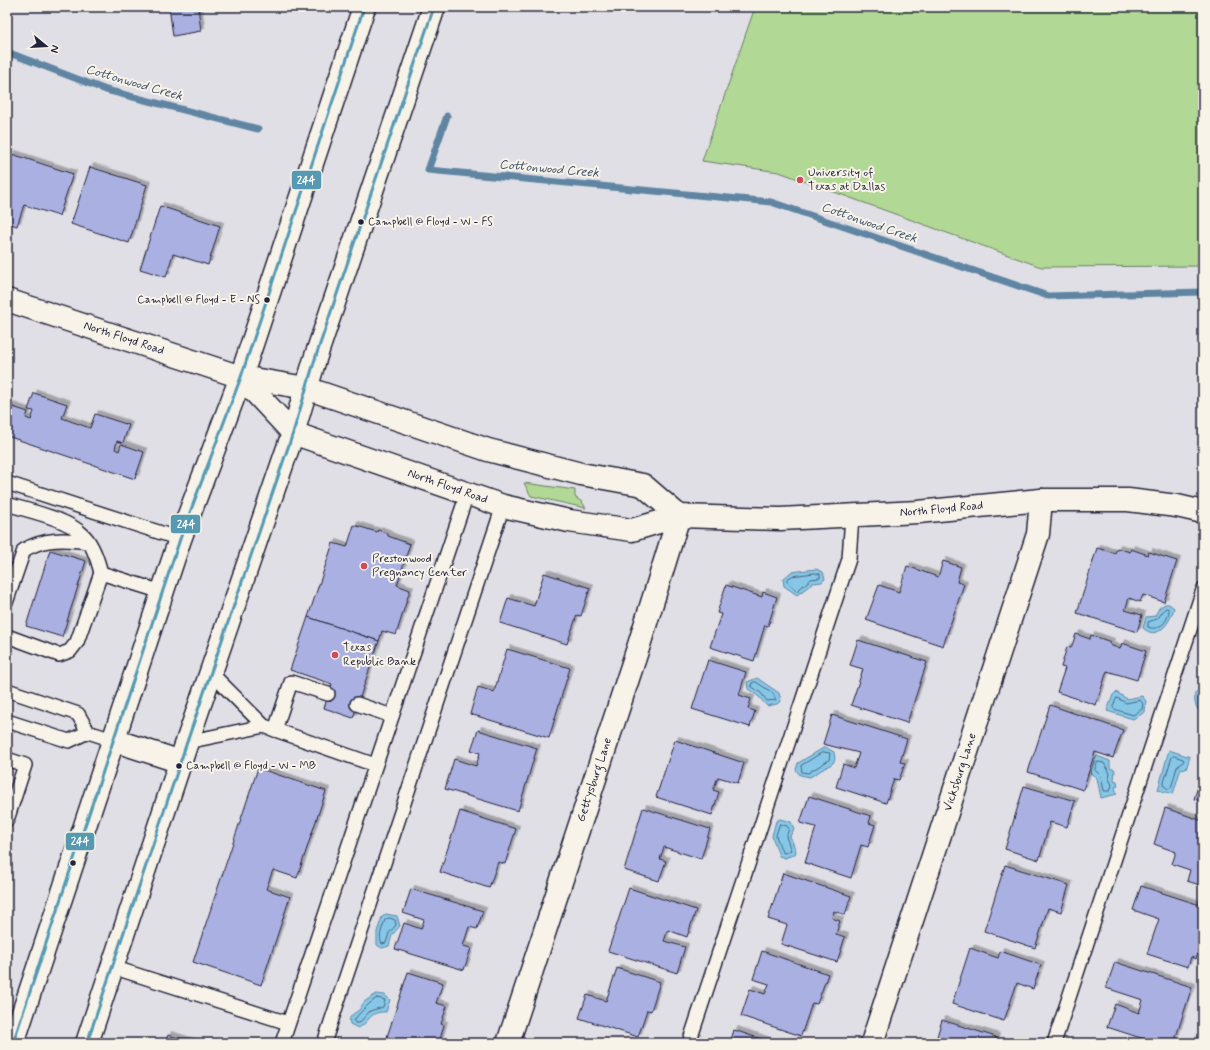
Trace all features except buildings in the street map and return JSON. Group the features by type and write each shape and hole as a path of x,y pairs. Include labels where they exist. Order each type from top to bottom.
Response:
{"street":[{"path":"13,1043 162,592 240,377 364,7"},
{"path":"87,1043 184,752 293,433 306,388 434,7"},
{"name":"North Floyd Road","path":"7,300 240,377 306,388 488,450 581,474 643,485 679,516"},
{"name":"North Floyd Road","path":"240,377 293,433 503,506 569,521 632,530 679,516 780,519 852,516 918,512 1041,500 1128,500 1177,506 1203,512"},
{"name":"Vicksburg Lane","path":"872,1043 1038,534 1041,500"},
{"name":"Gettysburg Lane","path":"508,1043 639,645 679,516"},
{"path":"113,740 184,752"}],"lane":[{"path":"7,483 180,539"},
{"path":"282,1043 467,494"},
{"path":"7,504 63,522 83,534 97,556 101,573 77,642 70,651 59,656 7,636"},
{"path":"324,1043 503,506"},
{"path":"690,1043 849,559 852,516"},
{"path":"7,600 24,550 35,543 64,539 87,542"},
{"path":"101,573 162,592"},
{"path":"1054,1043 1203,590"},
{"path":"211,673 270,728 375,765"},
{"path":"184,752 270,728 291,682 328,694"},
{"path":"7,690 78,714 88,732"},
{"path":"357,704 392,716"},
{"path":"7,721 69,741 88,732 113,740"},
{"path":"7,759 25,765 7,820"},
{"path":"112,967 288,1023"}],"green space":[{"path":"755,7 1203,7 1203,266 1041,267 779,172 702,161"},
{"path":"524,483 575,490 575,497 582,502 586,508 531,496"}],"water":[{"path":"816,569 823,572 825,579 822,582 813,583 797,595 784,586 783,579 791,572"},
{"path":"1165,604 1169,604 1174,608 1167,624 1159,631 1154,633 1143,628 1146,617 1155,616 1159,608"},
{"path":"757,678 779,693 781,701 777,704 767,706 758,696 748,689 747,682"},
{"path":"1199,689 1203,690 1203,714 1198,710 1195,702 1195,693"},
{"path":"1116,692 1127,699 1142,696 1146,701 1145,712 1133,719 1107,711 1113,695"},
{"path":"825,747 834,752 835,759 833,763 810,777 800,775 796,770 798,763"},
{"path":"1169,750 1190,757 1186,769 1181,768 1173,794 1158,790"},
{"path":"1097,756 1110,761 1110,768 1115,770 1114,780 1117,781 1118,786 1115,787 1117,794 1101,798 1097,778 1090,773"},
{"path":"780,819 791,822 794,829 790,836 796,851 795,854 785,858 779,856 772,836 776,821"},
{"path":"386,914 397,916 400,926 392,935 389,946 382,948 377,945 377,932 382,917"},
{"path":"376,994 385,995 390,1000 386,1012 380,1012 372,1015 362,1026 358,1028 350,1024 352,1015 359,1010 364,1002"}],"waterway":[{"name":"Cottonwood Creek","path":"7,52 106,90 258,129"},
{"name":"Cottonwood Creek","path":"447,116 428,170 771,202 1048,296 1203,292"}],"transit line":[{"name":"244","path":"13,1043 180,539 241,377 364,7"},
{"name":"244","path":"87,1043 187,742 293,433 315,359 434,7"}],"place":[{"name":"University of Texas at Dallas","path":"800,180"},
{"name":"Campbell @ Floyd - W - FS","path":"361,222"},
{"name":"Campbell @ Floyd - E - NS","path":"267,300"},
{"name":"Prestonwood Pregnancy Center","path":"364,566"},
{"name":"Texas Republic Bank","path":"335,655"},
{"name":"Campbell @ Floyd - W - MB","path":"179,766"}]}
